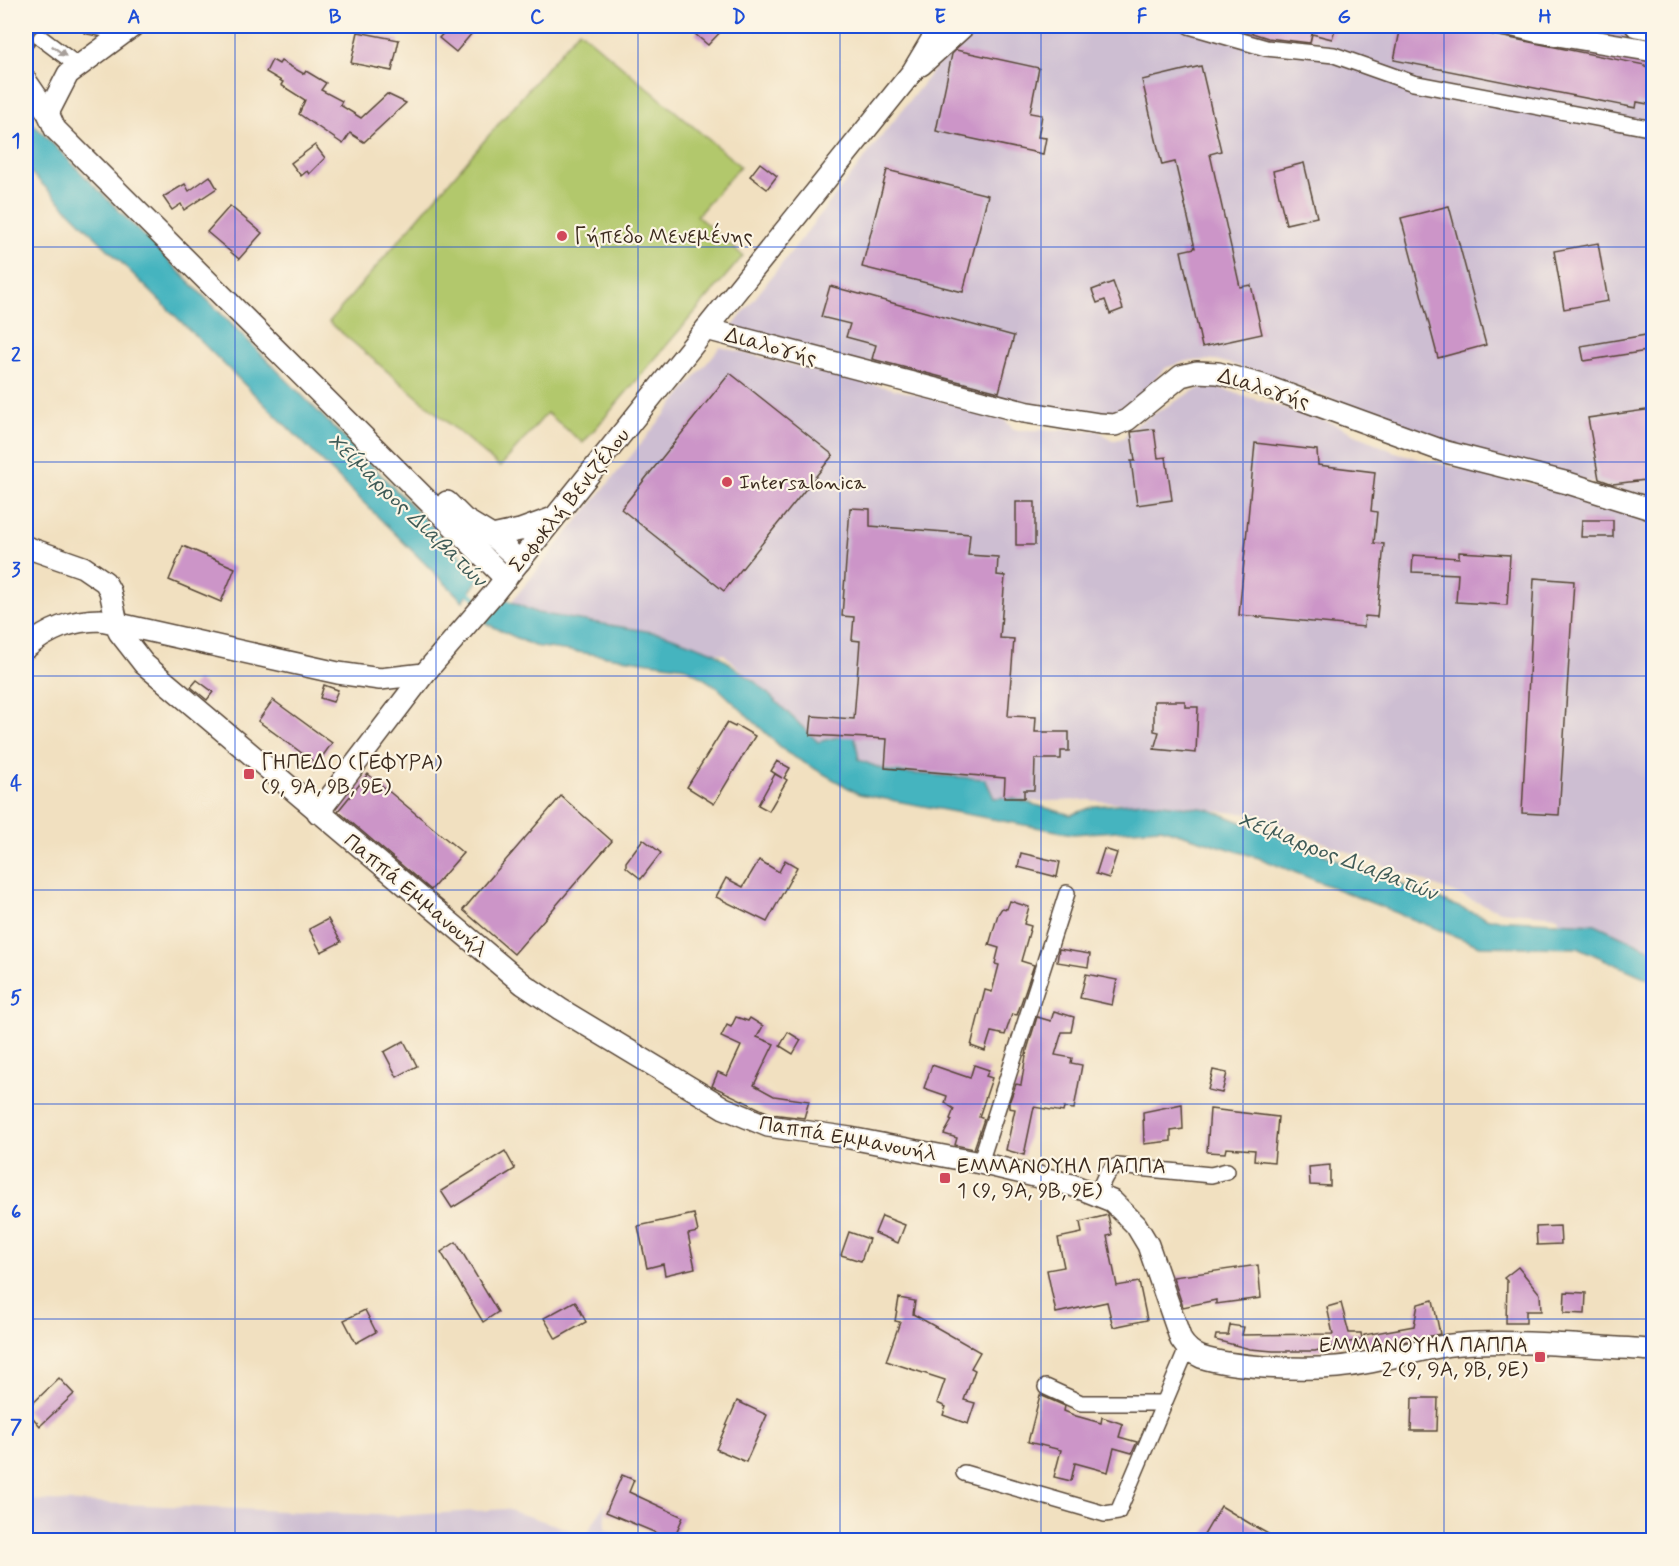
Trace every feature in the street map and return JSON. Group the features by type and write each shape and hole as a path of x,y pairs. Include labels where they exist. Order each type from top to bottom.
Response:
{"street":[{"path":"89,26 105,29 132,26"},
{"path":"48,113 68,74 132,26"},
{"name":"Σοφοκλή Βενιζέλου","path":"318,813 424,674 500,586 913,71 940,26"},
{"path":"913,71 964,26"},
{"path":"1189,26 1266,48 1334,55 1413,83 1653,129"},
{"path":"1514,26 1653,51"},
{"path":"1636,26 1653,29"},
{"path":"41,38 77,65"},
{"path":"26,81 48,113 55,129 500,586"},
{"path":"48,113 66,120 464,519 492,536 520,561"},
{"name":"Διαλογής","path":"706,329 1008,408 1099,424 1115,425 1127,420 1180,376 1197,372 1218,373 1262,385 1446,452 1568,483 1653,510"},
{"path":"492,536 520,530 556,516"},
{"name":"Παππά Εμμανουήλ","path":"26,547 83,567 101,578 110,591 116,621 125,643 144,664 318,813 542,997 724,1108 768,1126 850,1138 980,1163 1072,1185 1098,1195 1124,1210 1148,1245 1181,1340 1187,1349"},
{"path":"26,648 66,623 87,620 116,621 347,674 381,679 424,674"},
{"path":"980,1163 1066,893"},
{"path":"1098,1195 1102,1180 1111,1169 1117,1166 1211,1175 1227,1171"},
{"path":"964,1473 1113,1515 1121,1509 1187,1349 1201,1356 1228,1363 1311,1368 1339,1367 1476,1342 1653,1350"},
{"path":"1046,1387 1081,1403 1164,1403"}],"shaded area":[{"path":"968,26 1653,26 1653,499 1452,446 1259,372 1216,360 1187,361 1165,368 1130,407 1103,414 1002,408 726,335"},
{"path":"720,347 1000,415 1014,430 1098,430 1112,441 1123,438 1132,427 1195,390 1203,387 1216,387 1332,423 1392,451 1422,460 1591,496 1653,523 1653,960 1560,926 1558,916 1500,911 1251,814 1089,800 1000,802 881,778 814,739 724,654 559,627 511,602"},
{"path":"26,1500 398,1516 506,1509 586,1535 605,1503 606,1529 635,1540 26,1540"}],"green space":[{"name":"Γήπεδο Μενεμένης","path":"579,30 740,166 697,216 743,256 583,443 547,413 500,467 329,322"}],"water":[{"path":"26,117 481,576 463,601 26,168"},
{"path":"505,599 537,613 664,634 714,652 759,685 818,742 854,733 859,760 890,772 985,779 994,798 1007,797 1071,815 1095,806 1144,802 1208,809 1489,919 1595,924 1653,951 1653,987 1649,979 1579,948 1480,946 1259,858 1161,828 1073,834 859,794 787,753 717,687 686,667 534,646 485,623"}],"building":[{"path":"26,26 51,26 47,30 42,28 34,32 31,37 34,45 26,55"},
{"path":"450,26 478,26 456,52 439,38"},
{"path":"702,26 726,26 708,45 695,34"},
{"path":"1230,26 1336,26 1332,39 1312,34 1310,43 1268,38"},
{"path":"1401,26 1449,26 1645,65 1645,67 1653,68 1653,105 1637,102 1636,108 1394,60"},
{"path":"358,32 399,40 392,71 351,63"},
{"path":"956,50 1039,68 1030,113 1042,115 1038,137 1046,138 1043,154 936,131 952,54"},
{"path":"272,60 279,64 281,61 304,74 306,71 326,83 321,90 342,101 340,105 361,118 387,94 406,103 364,142 350,133 343,144 299,114 305,100 281,85 283,82 266,72"},
{"path":"1201,66 1221,151 1210,154 1240,287 1251,285 1262,334 1202,347 1181,251 1195,248 1175,162 1162,165 1142,80"},
{"path":"315,145 325,158 309,174 307,171 301,176 291,163"},
{"path":"760,163 777,176 767,189 750,176"},
{"path":"1304,163 1317,217 1286,224 1273,171"},
{"path":"887,170 988,195 963,292 862,267"},
{"path":"210,176 217,188 184,210 181,204 172,210 163,197 185,184 189,191"},
{"path":"230,206 262,233 239,259 207,232"},
{"path":"1449,206 1486,345 1438,358 1401,218"},
{"path":"1598,243 1608,301 1564,309 1554,251"},
{"path":"1113,282 1123,309 1110,314 1105,300 1097,303 1092,290"},
{"path":"830,286 1014,336 999,392 872,359 876,345 846,337 850,324 821,317"},
{"path":"1652,334 1653,350 1584,361 1581,346"},
{"name":"Intersalonica","path":"730,373 833,455 724,591 621,509"},
{"path":"1653,409 1653,479 1613,484 1599,479 1588,418"},
{"path":"1154,429 1158,458 1166,457 1172,500 1137,505 1131,461 1135,461 1131,432"},
{"path":"1255,443 1317,450 1318,465 1375,472 1371,511 1377,512 1374,543 1384,544 1377,617 1365,616 1364,627 1239,615"},
{"path":"1016,502 1035,502 1035,545 1016,545"},
{"path":"850,508 870,509 870,526 970,534 968,555 998,557 997,575 1005,576 1000,638 1014,639 1008,716 1036,717 1035,732 1069,732 1069,751 1061,751 1061,759 1035,759 1034,790 1024,790 1024,798 1004,798 1005,778 885,768 887,739 810,735 812,716 854,719 860,641 852,640 854,617 842,616"},
{"path":"1582,520 1613,520 1613,537 1581,537"},
{"path":"183,546 235,568 221,602 169,580"},
{"path":"1459,552 1510,555 1507,605 1456,602 1458,574 1412,572 1413,555 1459,558"},
{"path":"1534,578 1574,581 1559,815 1522,813"},
{"path":"197,680 213,692 207,700 191,687"},
{"path":"324,685 338,690 333,702 320,698"},
{"path":"273,700 332,743 317,764 258,721"},
{"path":"1154,701 1185,701 1185,707 1198,707 1196,753 1154,749 1159,732 1154,731"},
{"path":"727,723 735,727 736,725 755,736 714,804 687,787"},
{"path":"777,761 790,768 784,778 787,780 769,811 758,805 775,774 782,778 771,771"},
{"path":"368,774 463,853 431,890 338,811"},
{"path":"561,796 612,841 514,954 463,910"},
{"path":"643,839 661,853 641,879 626,867 626,862"},
{"path":"1104,849 1117,853 1109,878 1096,874"},
{"path":"1021,853 1060,862 1057,877 1018,867"},
{"path":"759,860 779,872 785,860 797,867 767,922 716,897 726,878 743,887"},
{"path":"1010,901 1029,907 1024,924 1031,926 1021,961 1034,965 1017,1015 1012,1014 1005,1035 991,1032 985,1051 971,1046 985,990 992,992 999,965 995,964 999,948 989,945 998,914 1002,908 1007,909"},
{"path":"328,919 341,942 321,952 309,929"},
{"path":"1059,949 1090,954 1088,967 1057,962"},
{"path":"1086,974 1117,980 1112,1005 1080,998"},
{"path":"1054,1011 1074,1017 1071,1032 1062,1032 1055,1055 1072,1058 1071,1063 1082,1065 1074,1109 1064,1108 1063,1112 1034,1107 1024,1155 1006,1150 1015,1109 1009,1108 1009,1103 1016,1084 1021,1085 1027,1050 1037,1017 1051,1021"},
{"path":"736,1017 748,1021 750,1018 763,1026 757,1037 774,1044 754,1085 774,1096 809,1101 804,1118 771,1114 712,1086 718,1072 727,1076 741,1046 721,1037 727,1025 731,1027"},
{"path":"788,1032 801,1040 793,1054 780,1046"},
{"path":"404,1041 417,1066 397,1077 384,1052"},
{"path":"932,1065 970,1078 974,1065 989,1070 986,1076 992,1078 979,1117 984,1119 974,1149 955,1145 957,1138 944,1134 952,1120 950,1119 954,1109 945,1103 947,1096 924,1088"},
{"path":"1213,1070 1227,1073 1222,1093 1208,1090"},
{"path":"1182,1104 1183,1129 1171,1131 1171,1141 1144,1144 1143,1112"},
{"path":"1210,1109 1278,1117 1274,1162 1254,1160 1255,1150 1226,1148 1225,1153 1207,1152"},
{"path":"505,1151 515,1169 452,1208 441,1191"},
{"path":"1330,1165 1330,1186 1310,1185 1309,1167"},
{"path":"694,1214 698,1232 688,1234 695,1268 665,1275 663,1264 647,1268 638,1226"},
{"path":"1108,1215 1112,1235 1107,1236 1117,1286 1139,1282 1147,1320 1113,1327 1107,1302 1056,1313 1047,1270 1064,1267 1058,1238 1082,1233 1080,1222"},
{"path":"882,1216 905,1225 898,1243 875,1233"},
{"path":"1560,1226 1561,1244 1537,1245 1536,1227"},
{"path":"849,1232 869,1239 861,1261 841,1255"},
{"path":"456,1242 498,1312 483,1322 441,1252"},
{"path":"1258,1265 1261,1298 1216,1304 1216,1300 1183,1307 1173,1277"},
{"path":"1518,1267 1540,1294 1541,1311 1526,1311 1526,1323 1506,1323 1507,1281 1504,1278"},
{"path":"1565,1292 1586,1293 1585,1314 1564,1313"},
{"path":"899,1298 915,1301 913,1314 980,1352 971,1368 975,1370 964,1400 975,1403 968,1424 943,1415 946,1407 937,1403 945,1380 886,1361 900,1322 895,1321"},
{"path":"1433,1300 1440,1334 1366,1350 1364,1335 1414,1326 1418,1304"},
{"path":"575,1301 586,1322 556,1339 544,1318"},
{"path":"1341,1303 1349,1333 1361,1333 1362,1339 1315,1351 1250,1349 1215,1340 1216,1335 1228,1335 1230,1325 1244,1327 1242,1335 1333,1334 1327,1307"},
{"path":"365,1310 376,1332 356,1343 344,1320"},
{"path":"59,1378 74,1394 40,1426 26,1410"},
{"path":"1040,1395 1065,1406 1064,1411 1076,1416 1101,1423 1102,1417 1123,1424 1119,1437 1137,1442 1132,1453 1114,1448 1108,1472 1075,1463 1071,1481 1054,1477 1061,1450 1028,1442"},
{"path":"1412,1398 1438,1398 1437,1431 1411,1431"},
{"path":"737,1401 767,1415 746,1462 716,1449"},
{"path":"622,1475 634,1480 629,1492 683,1517 673,1540 606,1512"},
{"path":"1221,1506 1254,1526 1279,1540 1201,1540"}],"waterway":[{"name":"Χείμαρρος Διαβατών","path":"465,590 480,601"}],"tunnel":[{"path":"28,29 41,38"}],"place":[{"name":"Γήπεδο Μενεμένης","path":"562,236"},
{"name":"Intersalonica","path":"727,482"},
{"name":"ΓΗΠΕΔΟ (ΓΕΦΥΡΑ) (9, 9Α, 9Β, 9Ε)","path":"249,774"},
{"name":"ΕΜΜΑΝΟΥΗΛ ΠΑΠΠΑ 1 (9, 9Α, 9Β, 9Ε)","path":"945,1178"},
{"name":"ΕΜΜΑΝΟΥΗΛ ΠΑΠΠΑ 2 (9, 9Α, 9Β, 9Ε)","path":"1540,1357"}]}
